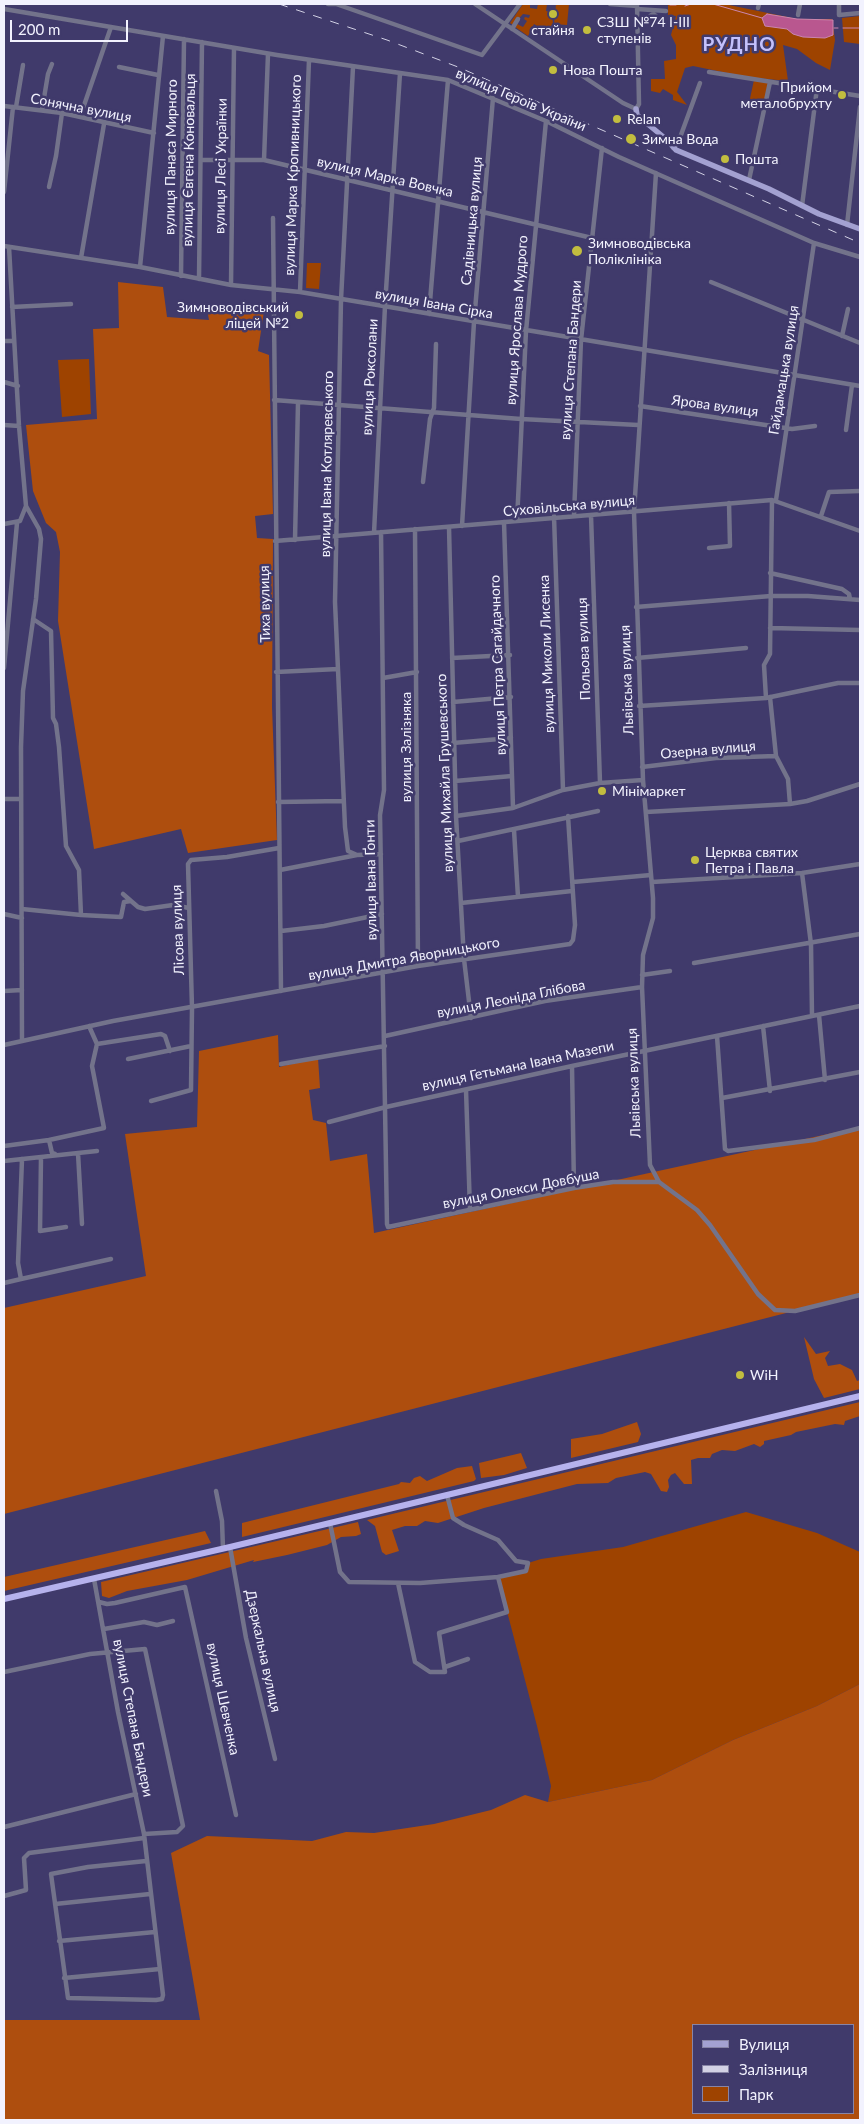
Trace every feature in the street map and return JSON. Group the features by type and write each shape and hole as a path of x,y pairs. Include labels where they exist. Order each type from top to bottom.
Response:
{"highway":[{"path":"4,1599 223,1549 860,1396"}],"main road":[{"path":"636,109 637,115 667,140 673,148 749,180 802,206 860,229"}],"street":[{"path":"328,4 337,4 482,56 520,4"},
{"path":"475,4 506,24 519,37 623,103 636,109 638,104 637,6"},
{"path":"610,4 666,11"},
{"path":"798,15 800,4"},
{"path":"839,4 839,15 860,13"},
{"name":"вулиця Героїв України","path":"4,9 268,54 448,80 546,121 656,173 814,243 860,258"},
{"path":"512,29 518,19"},
{"path":"637,22 653,21"},
{"path":"80,117 111,28"},
{"path":"140,267 163,36"},
{"name":"вулиця Панаса Мирного","path":"180,276 184,39"},
{"name":"вулиця Євгена Коновальця","path":"199,279 202,42"},
{"name":"вулиця Лесі Українки","path":"231,285 234,48"},
{"path":"264,160 268,54"},
{"name":"вулиця Марка Кропивницького","path":"300,292 309,60"},
{"path":"42,110 48,74 52,64"},
{"path":"4,192 15,107 23,65"},
{"path":"119,67 158,75"},
{"name":"вулиця Івана Котляревського","path":"353,67 341,300 335,602 343,801 348,851 357,855"},
{"path":"709,72 860,96"},
{"name":"вулиця Роксолани","path":"374,533 385,306 400,73"},
{"path":"429,314 448,80"},
{"path":"749,180 770,82"},
{"path":"673,148 678,143 700,83"},
{"path":"802,206 817,88"},
{"name":"Садівницька вулиця","path":"462,526 474,322 485,213 493,98"},
{"name":"Сонячна вулиця","path":"4,106 42,110 154,133"},
{"path":"847,225 860,107"},
{"path":"49,187 62,114"},
{"name":"вулиця Ярослава Мудрого","path":"517,521 526,331 546,121"},
{"path":"81,258 104,124"},
{"name":"вулиця Степана Бандери","path":"574,515 581,340 602,148"},
{"name":"вулиця Марка Вовчка","path":"200,160 264,160 592,238"},
{"name":"Львівська вулиця","path":"656,173 645,352 638,425 634,512 642,780 652,882 653,918 643,955 643,1051 648,1154 650,1165 659,1182"},
{"name":"Тиха вулиця","path":"273,218 276,672 281,991"},
{"name":"Гайдамацька вулиця","path":"776,756 764,665 770,654 770,573 774,500 814,243"},
{"path":"4,524 17,522 23,516 26,506 19,426 12,300 6,246"},
{"name":"вулиця Івана Сірка","path":"6,246 140,267 231,285 300,292 645,352 860,386"},
{"path":"711,282 860,343"},
{"path":"4,299 12,300"},
{"path":"12,307 71,304"},
{"path":"842,336 848,309"},
{"path":"4,341 14,340"},
{"path":"423,482 430,419 433,412 436,344"},
{"path":"4,382 18,386"},
{"path":"846,430 852,385"},
{"path":"274,400 521,419 638,425"},
{"path":"296,540 298,403"},
{"name":"Ярова вулиця","path":"640,406 786,428 802,429 815,426"},
{"path":"4,425 19,426"},
{"path":"821,516 829,492 860,490"},
{"name":"Суховільська вулиця","path":"275,541 336,537 415,528 462,526 554,516 634,512 774,500 860,531"},
{"path":"709,548 730,546 729,503"},
{"path":"22,1040 20,799 23,691 33,618 40,533 26,506"},
{"name":"Польова вулиця","path":"591,515 600,783"},
{"name":"вулиця Миколи Лисенка","path":"554,516 563,790"},
{"path":"4,668 17,522"},
{"name":"вулиця Петра Сагайдачного","path":"504,522 510,655 513,808"},
{"name":"вулиця Михайла Грушевського","path":"449,527 456,816 464,959 471,1018"},
{"name":"вулиця Залізняка","path":"415,528 418,966"},
{"name":"вулиця Івана Ґонти","path":"381,532 384,790 381,805 381,854 386,1107 386,1224 388,1227"},
{"path":"770,573 842,589 850,594 850,599"},
{"path":"636,607 771,596 808,596 860,600"},
{"path":"33,618 51,631 53,718 56,724 59,747 66,846 80,870 81,915"},
{"path":"770,628 860,630"},
{"path":"637,658 746,648"},
{"path":"452,658 510,655"},
{"path":"276,672 338,669"},
{"path":"383,678 417,672"},
{"path":"639,706 768,698 838,683 860,682"},
{"path":"453,702 511,697"},
{"path":"453,743 511,738"},
{"path":"776,756 788,779 790,804"},
{"name":"Озерна вулиця","path":"642,767 716,758 776,756"},
{"path":"455,781 512,776"},
{"path":"456,816 513,808 563,790 600,783 642,780"},
{"path":"646,812 790,804 807,801 860,784"},
{"path":"4,799 20,799"},
{"path":"278,802 343,801"},
{"path":"458,841 598,810"},
{"path":"461,903 572,891 568,816"},
{"path":"514,830 518,897"},
{"name":"Лісова вулиця","path":"151,1101 191,1090 188,864 191,860 226,857 279,848"},
{"path":"280,870 357,855 381,854"},
{"path":"652,882 802,873 860,864"},
{"path":"802,873 811,944 812,1016"},
{"path":"573,882 651,874"},
{"name":"вулиця Дмитра Яворницького","path":"4,1044 89,1026 418,966 570,944 573,940 575,925 572,891"},
{"path":"123,894 138,908 146,909 173,905 189,908"},
{"path":"22,909 121,917 124,902 131,902"},
{"path":"4,914 22,918"},
{"path":"281,931 324,926 382,914"},
{"path":"694,963 860,934"},
{"path":"642,975 670,971"},
{"name":"вулиця Леоніда Глібова","path":"385,1036 545,1001 642,987"},
{"path":"4,991 22,990"},
{"name":"вулиця Гетьмана Івана Мазепи","path":"329,1122 386,1107 572,1066 860,1006"},
{"path":"819,1015 825,1080"},
{"path":"4,1146 49,1140 104,1128 92,1066 97,1044 89,1026"},
{"path":"764,1026 770,1091"},
{"path":"97,1044 161,1034 165,1036 170,1050"},
{"path":"717,1036 725,1149 728,1151 814,1140 860,1128"},
{"path":"128,1059 191,1046"},
{"path":"281,1064 385,1046"},
{"path":"572,1066 574,1188"},
{"path":"722,1098 770,1091 860,1072"},
{"path":"466,1090 470,1210"},
{"path":"49,1140 52,1153 55,1154"},
{"path":"4,1161 96,1151"},
{"path":"78,1153 82,1224"},
{"path":"41,1157 40,1231 66,1227"},
{"path":"21,1279 18,1263 22,1159"},
{"name":"вулиця Олекси Довбуша","path":"388,1227 574,1188 613,1182 659,1182"},
{"path":"659,1182 697,1210 710,1225 758,1294 776,1310 795,1311 860,1295"},
{"path":"4,1283 111,1259"},
{"path":"216,1491 222,1521 223,1549"},
{"path":"330,1523 335,1552 342,1576 349,1582 398,1583 498,1577 526,1571 528,1563 516,1561 498,1540 453,1518 447,1495"},
{"name":"Дзеркальна вулиця","path":"230,1547 246,1638 275,1759"},
{"path":"398,1583 415,1662 430,1672 442,1673 445,1672 439,1644 439,1633 507,1612 498,1577"},
{"name":"вулиця Степана Бандери","path":"94,1579 118,1712 144,1836 163,1995 162,1998 156,2000 72,1999 66,1994 52,1874 54,1872 146,1861"},
{"name":"вулиця Шевченка","path":"99,1602 115,1603 185,1587 236,1816"},
{"path":"104,1629 144,1622 158,1625 173,1622"},
{"path":"4,1672 90,1654 142,1648 147,1653 183,1826 177,1832 29,1853 24,1858 26,1890 4,1896"},
{"path":"444,1666 468,1659"},
{"path":"4,1827 136,1794"},
{"path":"55,1904 150,1894"},
{"path":"60,1941 155,1932"},
{"path":"64,1978 160,1968"}],"green space":[{"path":"523,4 530,4 530,8 537,9 538,4 547,4 546,11 552,12 553,24 545,31 534,24 528,36 515,27 517,24 523,27 527,21 524,19 525,17 529,18 530,15 523,14 513,25 510,23"},
{"path":"556,4 569,4 567,25 554,24"},
{"path":"668,4 724,4 797,19 832,19 835,40 830,70 816,63 797,49 783,45 788,81 747,77 693,66 685,68 677,92 687,105 673,100 673,95 663,89 660,93 651,91 651,79 665,79 664,61 676,59 676,45 671,35 676,16 668,15"},
{"path":"860,16 860,44 844,42 842,18"},
{"path":"754,80 770,82 765,106 749,103"},
{"path":"307,263 321,263 319,289 306,288"},
{"path":"89,359 91,414 62,417 58,360"},
{"path":"746,1512 817,1533 860,1552 860,1684 817,1706 733,1740 652,1780 548,1802 551,1786 498,1577 526,1571 528,1563 541,1559 623,1547"}],"shaded area":[{"path":"767,14 797,19 833,20 833,35 825,38 803,37 793,34 787,29 765,26 762,18"},
{"path":"118,282 163,287 167,317 209,320 206,304 264,311 258,351 269,355 273,514 255,516 257,538 273,539 272,707 277,840 188,853 181,829 94,849 58,621 60,552 56,532 46,523 33,491 26,425 97,419 93,329 119,328"},
{"path":"278,1035 279,1067 318,1058 320,1088 309,1090 313,1120 326,1123 330,1161 367,1154 374,1233 860,1127 860,1294 4,1514 4,1308 146,1276 125,1134 197,1127 199,1051"},
{"path":"804,1337 816,1354 830,1351 825,1358 828,1366 840,1364 852,1370 857,1381 860,1380 860,1389 824,1398 814,1379"},
{"path":"860,1402 860,1416 845,1421 844,1425 835,1424 796,1432 791,1435 764,1441 764,1444 760,1447 754,1444 735,1451 722,1450 712,1454 710,1458 691,1460 692,1484 684,1484 675,1473 668,1480 669,1487 667,1492 661,1491 651,1474 645,1472 616,1478 608,1483 577,1484 484,1508 438,1523 425,1521 417,1526 405,1526 392,1530 399,1551 386,1555 382,1552 375,1526 367,1520"},
{"path":"637,1422 641,1434 638,1442 571,1458 571,1439 602,1434"},
{"path":"521,1453 527,1468 504,1475 481,1478 479,1463"},
{"path":"472,1466 476,1479 474,1481 242,1537 242,1523 401,1482 410,1483 414,1478 420,1476 427,1481 457,1468"},
{"path":"358,1522 361,1534 341,1537 327,1545 253,1562 254,1560 187,1580 127,1591 109,1598 102,1596 101,1582"},
{"path":"205,1531 211,1543 4,1591 4,1577"},
{"path":"860,1684 860,2120 4,2120 4,2020 200,2020 171,1853 207,1836 312,1841 346,1832 374,1833 434,1824 491,1810 525,1795 548,1802 652,1780 733,1740 817,1706"}],"waterway":[{"path":"685,6 691,4"},
{"path":"713,4 762,18"},
{"path":"670,5 676,5"},
{"path":"843,28 860,28"}],"railway":[{"path":"279,4 387,40 458,67 860,243"}],"place":[{"name":"стайня","path":"553,14"},
{"name":"СЗШ №74 І-ІІІ ступенів","path":"587,30"},
{"name":"Нова Пошта","path":"553,70"},
{"name":"Прийом металобрухту","path":"842,95"},
{"name":"Relan","path":"617,119"},
{"name":"Зимна Вода","path":"631,139"},
{"name":"Пошта","path":"725,159"},
{"name":"Зимноводівська Поліклініка","path":"577,251"},
{"name":"Зимноводівський ліцей №2","path":"299,315"},
{"name":"Мінімаркет","path":"602,791"},
{"name":"Церква святих Петра і Павла","path":"695,860"},
{"name":"WiH","path":"740,1375"}],"district":[{"name":"РУДНО","path":"739,45"}]}
